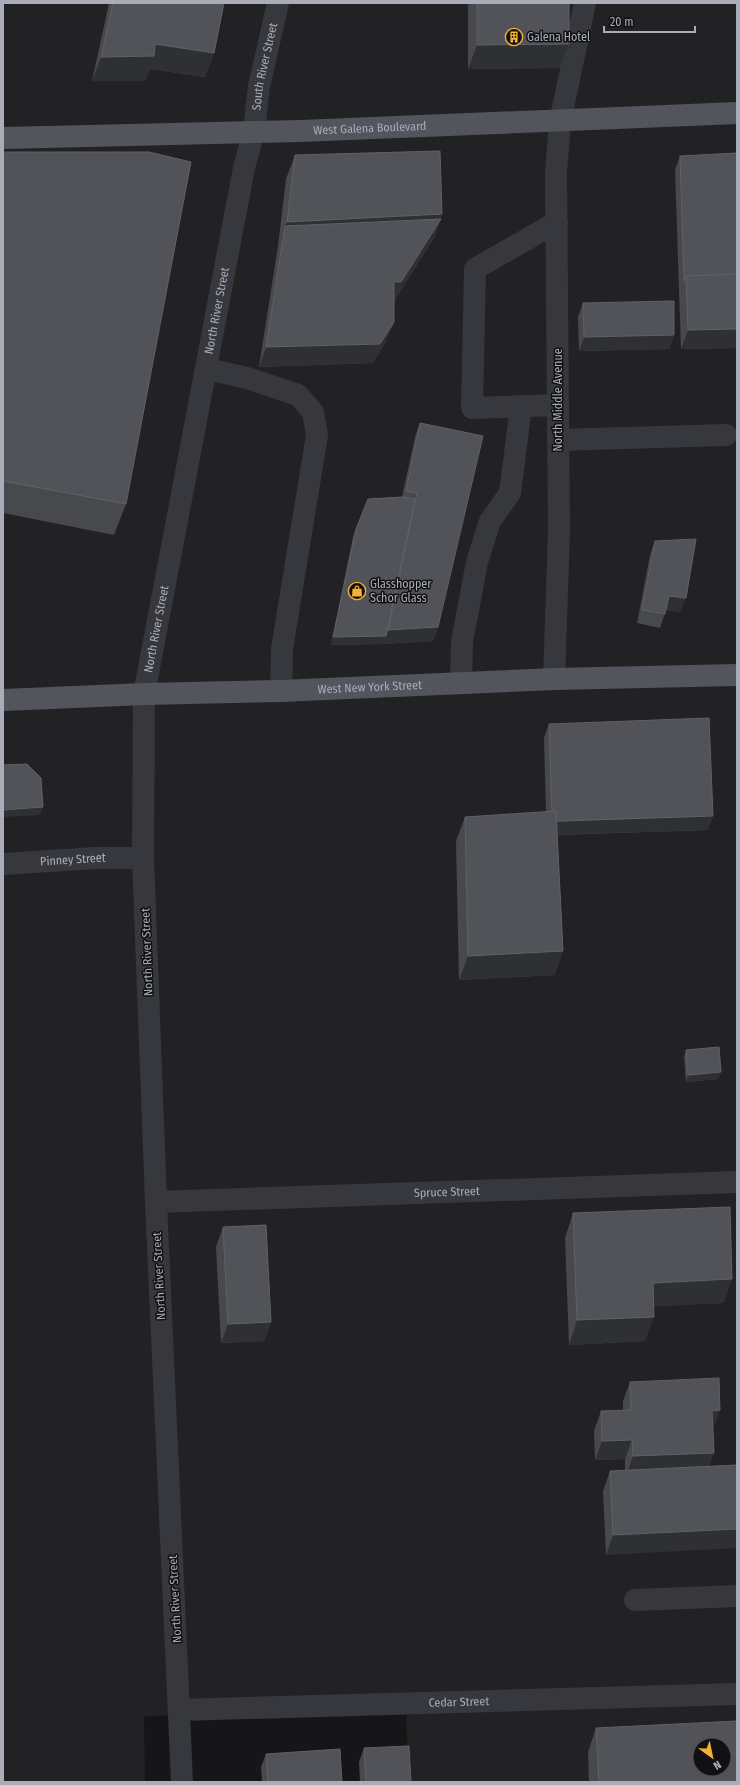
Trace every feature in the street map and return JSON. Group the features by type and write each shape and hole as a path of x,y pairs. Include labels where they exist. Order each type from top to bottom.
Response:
{"main road":[{"name":"West Galena Boulevard","path":"3,138 560,122 737,113"},
{"name":"West New York Street","path":"3,700 144,694 281,691 554,679 737,675"}],"street":[{"name":"South River Street","path":"254,131 259,86 278,3"},
{"name":"North Middle Avenue","path":"554,679 559,532 556,172 560,122 585,3"},
{"name":"North River Street","path":"182,1782 180,1710 156,1202 143,858 144,694 244,168 254,131"},
{"path":"556,222 475,269 472,408 558,405"},
{"path":"207,369 247,378 298,395 313,412 317,435 282,648 281,691"},
{"path":"461,683 462,642 477,562 490,521 510,493 521,406"},
{"path":"558,440 726,435"},
{"name":"Pinney Street","path":"3,864 96,858 143,858"},
{"name":"Spruce Street","path":"156,1202 737,1182"},
{"path":"634,1600 737,1596"},
{"name":"Cedar Street","path":"180,1710 737,1694"}],"shaded area":[{"path":"3,3 737,3 737,1782 409,1782 406,1711 144,1716 145,1782 3,1782"}],"building":[{"path":"113,3 224,3 214,53 155,44 154,56 101,57"},
{"path":"477,3 569,3 569,44 477,45"},
{"path":"440,151 442,214 287,222 295,155"},
{"path":"3,152 149,152 191,162 126,504 3,481"},
{"path":"737,153 737,274 686,276 684,281 680,156"},
{"path":"441,219 401,282 394,282 394,322 380,344 266,347 285,226"},
{"path":"737,274 737,329 688,330 686,276"},
{"path":"674,301 674,335 584,337 583,303"},
{"path":"420,423 483,436 438,627 388,630 417,493 406,491"},
{"path":"403,497 415,499 386,636 333,637 356,529 368,499"},
{"path":"696,539 686,598 669,596 665,614 642,610 655,541"},
{"path":"709,718 713,816 556,821 556,811 552,812 549,724"},
{"path":"27,764 41,778 43,807 3,810 3,765"},
{"path":"556,811 563,951 468,956 465,817"},
{"path":"719,1047 721,1072 688,1075 686,1050"},
{"path":"730,1207 732,1279 653,1283 654,1317 577,1320 573,1213"},
{"path":"266,1225 271,1322 228,1324 223,1227"},
{"path":"719,1378 720,1410 712,1411 714,1453 633,1456 632,1440 602,1441 601,1411 631,1410 630,1382"},
{"path":"737,1465 737,1529 613,1535 610,1471"},
{"path":"737,1721 737,1782 599,1782 596,1728"},
{"path":"409,1746 411,1782 366,1782 364,1748"},
{"path":"340,1749 342,1782 268,1782 266,1754"}],"place":[{"name":"Galena Hotel","path":"514,37"},
{"name":"Glasshopper Schor Glass","path":"357,591"}]}
